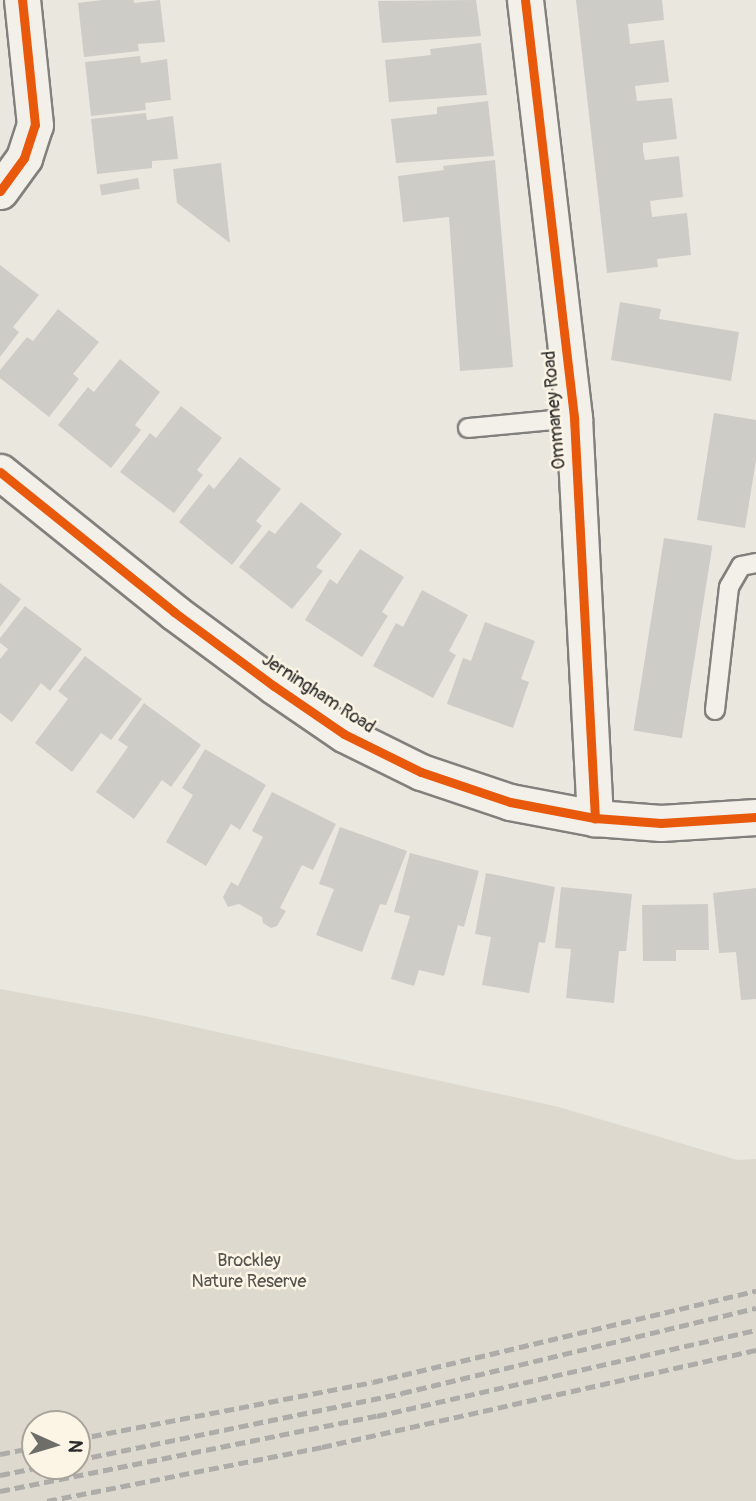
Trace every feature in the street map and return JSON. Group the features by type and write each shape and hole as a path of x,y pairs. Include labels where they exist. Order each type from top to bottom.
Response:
{"street":[{"path":"0,191 23,158 35,125 22,0"},
{"name":"Ommaney Road","path":"525,0 574,418 595,818"},
{"name":"Jerningham Road","path":"0,472 174,612 344,734 421,772 469,791 510,803 595,818 661,823 756,817"}],"lane":[{"path":"468,428 574,418"},
{"path":"715,710 729,587 741,566 756,563"}],"green space":[{"name":"Brockley Nature Reserve","path":"0,989 145,1016 559,1107 737,1160 756,1159 756,1501 0,1501"}],"building":[{"path":"134,0 134,3 160,0 165,42 138,44 139,51 84,57 78,3"},
{"path":"476,0 481,36 382,43 378,1"},
{"path":"576,0 662,0 664,20 628,24 630,44 664,40 669,82 635,86 637,101 672,98 677,139 643,143 643,151 645,160 679,156 683,197 650,201 652,217 687,213 691,255 657,259 658,267 607,273"},
{"path":"481,43 487,95 389,102 385,60 431,55 430,49"},
{"path":"140,56 141,63 167,59 171,100 145,103 146,110 91,116 85,62"},
{"path":"488,101 494,156 396,163 391,119 437,114 437,107"},
{"path":"146,113 147,120 173,116 178,159 152,161 152,168 97,174 91,119"},
{"path":"495,160 513,367 460,371 449,217 403,222 398,176 444,170 443,166"},
{"path":"221,163 230,243 177,203 173,169"},
{"path":"138,178 140,189 102,196 100,185"},
{"path":"0,265 39,295 13,327 19,332 0,357"},
{"path":"620,302 661,309 659,319 739,332 731,381 611,360"},
{"path":"58,309 99,342 73,374 79,379 49,417 0,378 0,370 27,337 33,341"},
{"path":"120,359 160,392 135,425 141,430 111,468 58,425 88,387 94,392"},
{"path":"181,406 222,438 197,470 203,475 174,513 120,472 150,433 156,438"},
{"path":"714,413 756,420 756,460 745,528 697,520"},
{"path":"240,457 281,489 256,521 262,526 232,565 179,522 209,484 214,489"},
{"path":"301,502 342,534 316,567 323,571 292,609 239,567 269,530 275,534"},
{"path":"664,538 712,546 682,738 633,731"},
{"path":"360,549 404,577 382,612 388,616 362,657 305,620 330,579 337,584"},
{"path":"0,583 21,599 0,627"},
{"path":"422,590 468,615 449,651 456,655 433,698 373,666 396,623 403,627"},
{"path":"25,606 82,649 50,691 41,683 12,722 0,713 0,659 8,649 0,643 0,638"},
{"path":"485,622 535,641 521,679 529,682 513,728 447,704 463,658 471,661"},
{"path":"85,656 142,699 111,740 101,733 72,772 35,743 68,699 58,691"},
{"path":"144,703 201,745 171,787 162,780 134,819 96,792 128,747 118,740"},
{"path":"205,749 266,785 240,830 231,824 206,866 166,842 193,795 182,788"},
{"path":"272,792 336,824 313,870 302,865 280,908 286,911 277,926 271,928 263,923 262,917 239,904 228,907 223,897 231,882 238,886 263,837 252,831"},
{"path":"340,827 407,851 386,905 380,904 362,952 316,935 334,889 319,884"},
{"path":"410,853 479,871 464,927 458,925 444,976 419,970 414,986 391,979 410,916 394,912"},
{"path":"486,873 555,887 545,943 539,942 529,993 482,985 491,937 475,934"},
{"path":"561,887 632,894 626,951 619,951 614,1003 566,998 571,949 555,948"},
{"path":"756,888 756,999 741,1000 736,952 719,953 713,893"},
{"path":"708,904 709,950 676,950 676,961 643,961 642,905"}],"railway":[{"path":"91,1436 373,1382 756,1291"},
{"path":"91,1457 402,1393 756,1308"},
{"path":"0,1491 377,1416 756,1330"},
{"path":"47,1501 322,1447 756,1350"},
{"path":"0,1454 21,1450"},
{"path":"0,1475 21,1471"}],"cycle path":[{"path":"0,191 24,158 35,125 22,0"},
{"path":"525,0 574,418 595,818"},
{"path":"0,472 174,612 274,686 344,734 421,772 510,802 595,818 661,823 756,817"}]}
